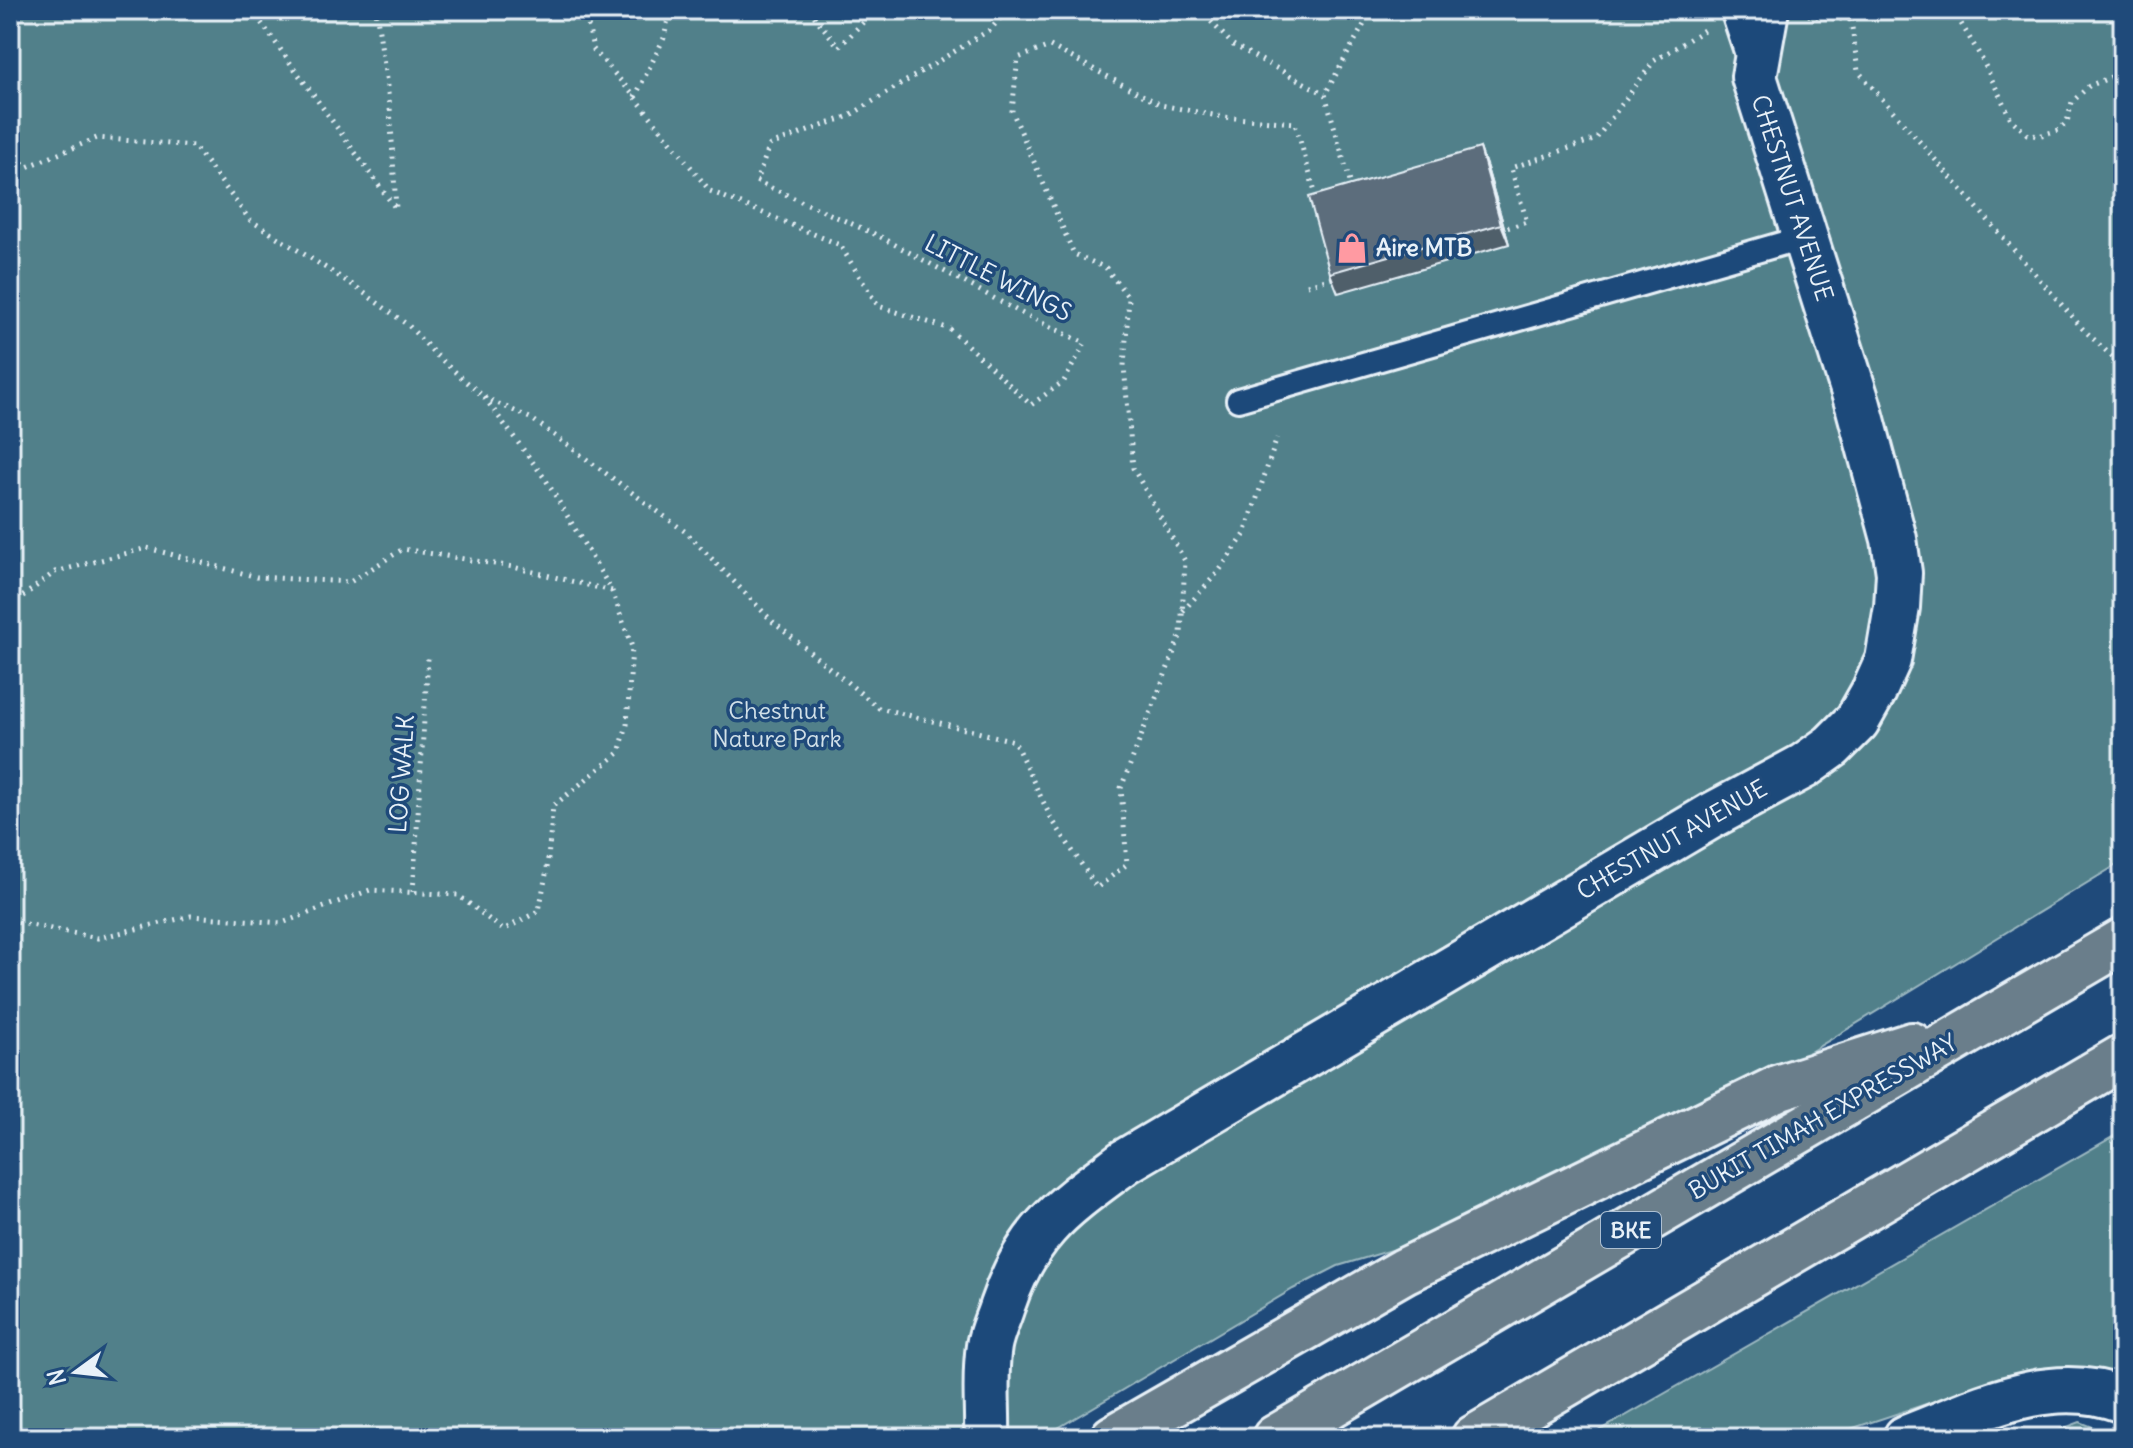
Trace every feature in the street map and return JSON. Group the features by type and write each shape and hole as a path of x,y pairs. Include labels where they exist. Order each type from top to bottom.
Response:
{"highway":[{"name":"BUKIT TIMAH EXPRESSWAY","path":"1275,1438 2123,941"},
{"path":"1113,1438 1404,1271 1780,1087 1987,1022"},
{"path":"1474,1438 2123,1057"}],"street":[{"name":"CHESTNUT AVENUE","path":"987,1438 989,1346 1021,1258 1038,1232 1059,1210 1140,1153 1711,816 1804,766 1832,746 1857,721 1874,691 1888,660 1897,607 1899,573 1894,539 1858,405 1754,77 1744,11"},
{"path":"1906,1438 1999,1401 2038,1392 2068,1389 2123,1400"}],"lane":[{"path":"1238,400 1805,237"}],"path":[{"path":"10,21 21,10"},
{"path":"252,10 396,209 390,107 376,10"},
{"name":"LITTLE WINGS","path":"585,10 593,49 710,191 840,245 878,306 950,329 1031,405 1064,381 1085,343 1023,314 879,236 756,181 770,145 849,116 991,29 1007,10"},
{"path":"635,97 664,38 670,10"},
{"path":"809,10 839,47 875,10"},
{"path":"1200,10 1233,45 1325,94"},
{"path":"1354,195 1325,94 1372,10"},
{"path":"1864,10 1851,20 1858,71 2082,328 2123,367"},
{"path":"1953,10 1981,57 2011,119 2027,134 2038,136 2059,130 2067,122 2072,102 2089,86 2123,72"},
{"path":"1497,231 1527,222 1511,168 1596,139 1654,61 1744,11"},
{"path":"484,397 532,419 687,533 773,622 879,708 1014,741 1051,818 1097,888 1127,864 1121,788 1181,634 1185,561 1133,468 1124,366 1129,298 1106,268 1074,254 1012,111 1018,58 1050,46 1161,105 1223,117 1295,123 1317,200"},
{"path":"10,152 27,167 97,138 194,146 250,220 356,287 409,326 436,355 484,397 546,480 612,591 632,647 627,725 619,753 553,806 539,911 503,930 458,895 370,890 282,923 191,916 98,938 10,921"},
{"path":"1307,285 1340,277"},
{"path":"1183,611 1219,571 1245,534 1277,438"},
{"path":"10,606 55,572 147,548 257,577 350,582 403,549 513,567 612,591"},
{"name":"LOG WALK","path":"413,892 428,658"}],"green space":[{"name":"Chestnut Nature Park","path":"10,10 2123,10 2123,861 1574,1196 1338,1266 1293,1289 1041,1438 10,1438"},
{"path":"2123,1131 2123,1377 2105,1372 2048,1369 1996,1381 1823,1438 1587,1438"},
{"path":"2080,1422 2120,1438 2038,1438"}],"building":[{"path":"1480,148 1501,224 1330,273 1309,197"}],"place":[{"name":"Aire MTB","path":"1352,248"}]}
